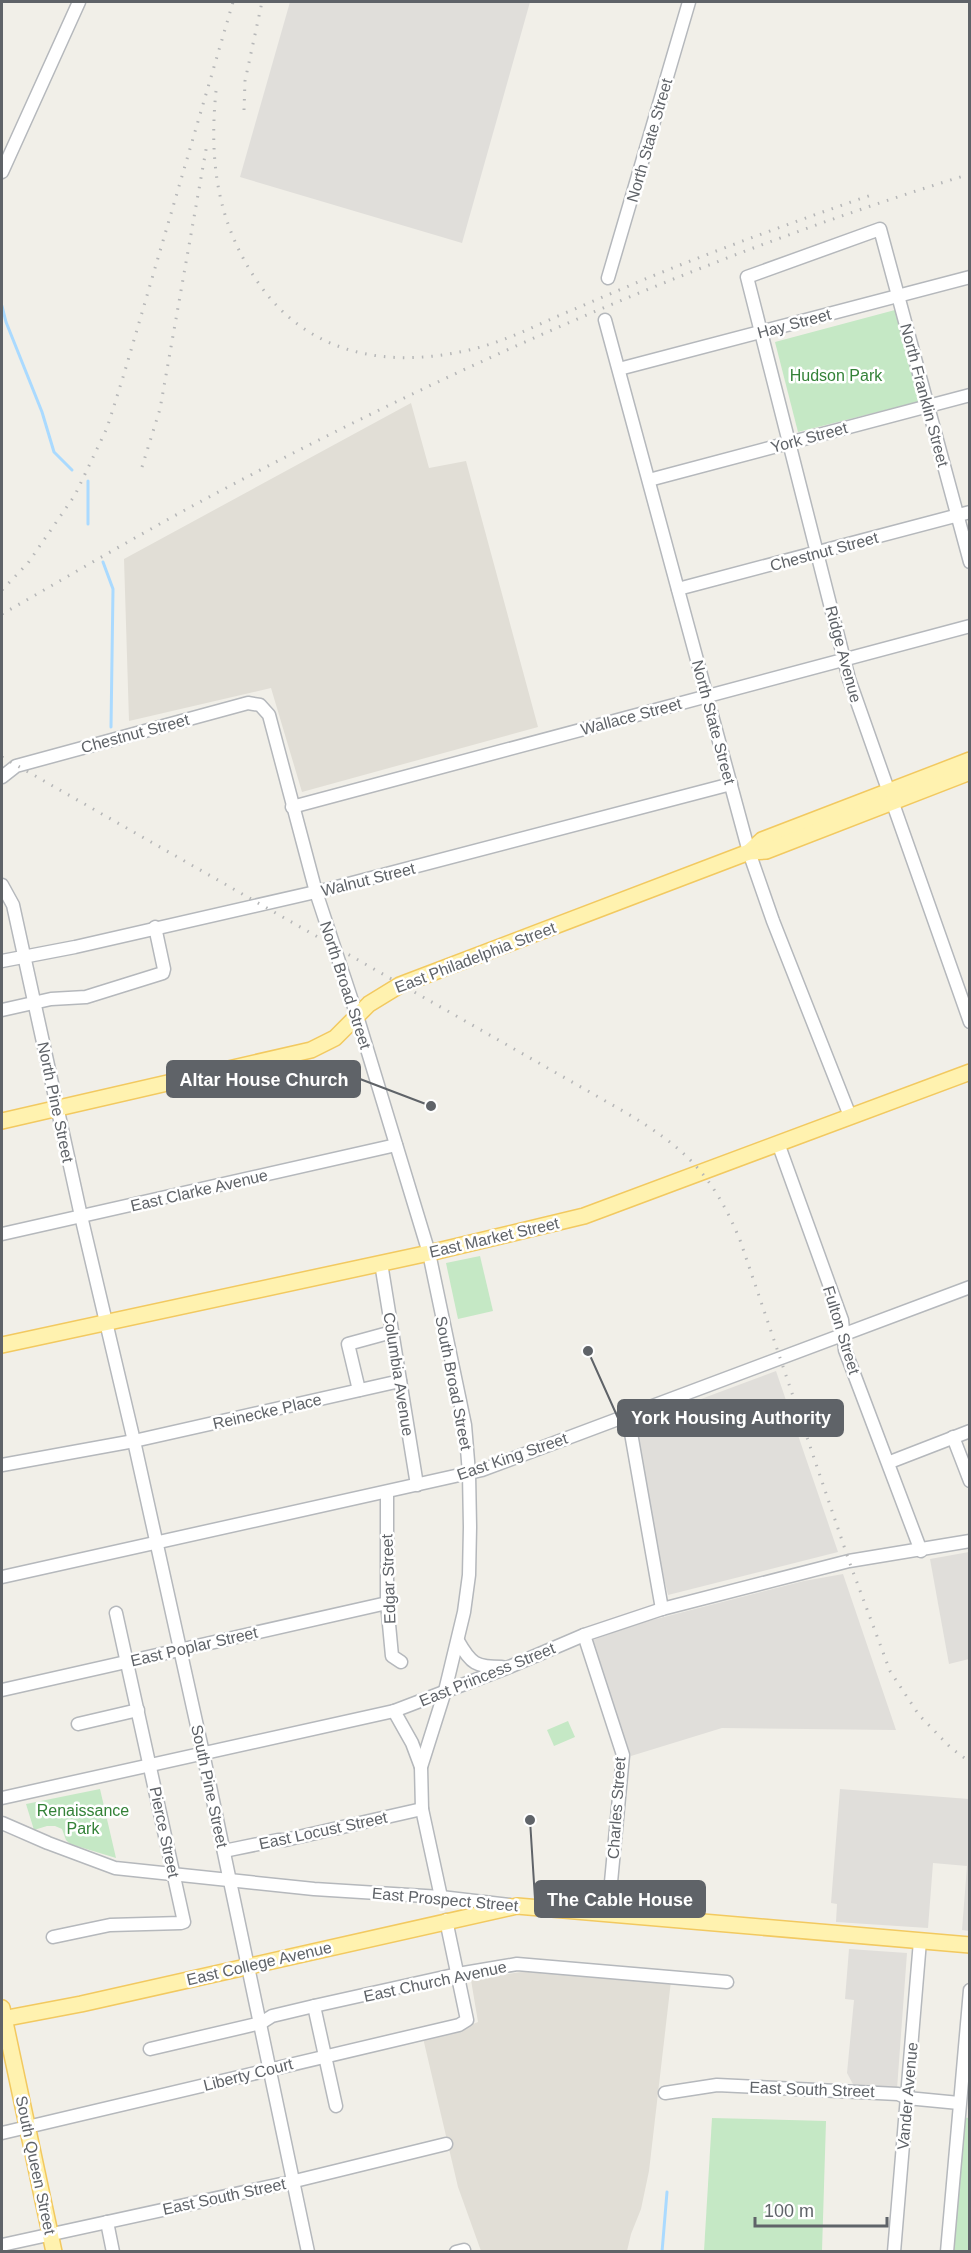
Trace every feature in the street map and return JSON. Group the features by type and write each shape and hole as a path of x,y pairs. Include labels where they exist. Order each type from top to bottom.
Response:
{"main road":[{"name":"East Philadelphia Street","path":"2,1121 311,1050 335,1038 369,1004 400,985 749,852 766,851 969,760"},
{"name":"East Philadelphia Street","path":"890,797 969,772"},
{"name":"East Market Street","path":"2,1345 429,1253 584,1216 969,1072"},
{"name":"East Prospect Street","path":"517,1906 969,1945"},
{"name":"East College Avenue","path":"2,2015 69,2007 446,1920 517,1906"},
{"name":"South Queen Street","path":"2,2015 54,2252"}],"street":[{"path":"2,172 79,2"},
{"name":"North State Street","path":"608,278 689,2"},
{"name":"Ridge Avenue","path":"880,229 747,278 855,700 969,1022"},
{"name":"North Franklin Street","path":"880,229 927,406 963,514 969,562"},
{"name":"Hay Street","path":"619,369 969,277"},
{"name":"North State Street","path":"605,320 749,852 773,921 850,1116"},
{"name":"York Street","path":"649,480 969,395"},
{"name":"Chestnut Street","path":"678,589 963,514"},
{"name":"Wallace Street","path":"292,807 969,626"},
{"name":"Chestnut Street","path":"2,777 16,766 248,703 260,705 269,715"},
{"name":"North Broad Street","path":"269,715 316,892 357,1016 429,1253"},
{"name":"Walnut Street","path":"2,961 75,947 316,892 731,784"},
{"name":"North Pine Street","path":"2,885 13,905 105,1321"},
{"path":"2,1010 51,999 86,997 164,971 155,927"},
{"name":"Fulton Street","path":"778,1143 842,1320 845,1350 890,1462 921,1551"},
{"name":"East Clarke Avenue","path":"2,1234 396,1145"},
{"name":"South Broad Street","path":"429,1253 465,1425 470,1473 469,1575 458,1641 445,1691"},
{"name":"Columbia Avenue","path":"381,1263 417,1485"},
{"name":"East King Street","path":"2,1576 470,1473 969,1287"},
{"name":"South Pine Street","path":"105,1321 203,1753 309,2252"},
{"path":"359,1390 348,1344 392,1332"},
{"name":"Reinecke Place","path":"2,1465 134,1442 400,1381"},
{"path":"628,1416 662,1609"},
{"path":"890,1462 969,1431"},
{"path":"953,1437 969,1480"},
{"name":"Edgar Street","path":"387,1492 387,1603 392,1656 401,1662"},
{"name":"East Princess Street","path":"2,1798 394,1711 509,1667 584,1635 662,1609 849,1561 921,1551 969,1541"},
{"name":"East Poplar Street","path":"2,1690 387,1603"},
{"name":"Pierce Street","path":"53,1937 110,1925 184,1922 116,1613"},
{"name":"Charles Street","path":"584,1635 623,1755 608,1914"},
{"path":"458,1641 477,1665 509,1667"},
{"path":"441,1896 422,1809 421,1767 445,1691"},
{"path":"78,1724 138,1710"},
{"path":"394,1711 412,1743 421,1767"},
{"name":"East Locust Street","path":"224,1851 285,1840 422,1809"},
{"name":"East Prospect Street","path":"2,1823 115,1868 314,1889 441,1896 517,1906"},
{"path":"446,1920 458,1974"},
{"name":"Vander Avenue","path":"894,2252 920,1941"},
{"name":"East Church Avenue","path":"150,2049 261,2023 272,2016 314,2006 458,1974 517,1964 727,1982"},
{"name":"Liberty Court","path":"27,2125 93,2112 459,2025 467,2020 458,1974"},
{"path":"947,2252 962,2108 969,1990"},
{"path":"314,2006 336,2106"},
{"name":"East South Street","path":"665,2093 717,2085 847,2090 898,2094 907,2098 962,2108"},
{"path":"2,2133 27,2125"},
{"name":"East South Street","path":"2,2246 295,2181 446,2144"},
{"path":"107,2222 113,2252"}],"shaded area":[{"path":"290,2 530,2 462,243 240,177"},
{"path":"411,403 429,468 466,461 538,727 302,792 271,688 129,721 124,559"},
{"path":"776,1371 838,1552 668,1595 657,1550 634,1424"},
{"path":"969,1552 969,1659 949,1664 930,1559"},
{"path":"843,1574 896,1730 722,1728 631,1756 591,1641 629,1626 804,1581"},
{"path":"840,1789 969,1799 969,1931 962,1930 967,1866 933,1863 928,1928 836,1922 837,1904 831,1903"},
{"path":"849,1949 907,1953 897,2089 854,2086 847,2073 854,2000 845,1999"},
{"path":"527,1971 671,1981 649,2171 641,2209 627,2251 481,2251 458,2187 423,2038 459,2030 478,2022 471,1980"}],"green space":[{"name":"Hudson Park","path":"895,310 921,399 917,402 798,432 775,342"},
{"path":"480,1256 493,1311 458,1319 446,1263"},
{"path":"568,1721 575,1737 554,1746 547,1730"},
{"name":"Renaissance Park","path":"100,1789 116,1858 70,1844 62,1829 55,1826 34,1830 26,1804"},
{"path":"960,2117 969,2118 969,2251 950,2252"},
{"path":"712,2118 826,2121 822,2251 704,2251"}],"waterway":[{"path":"2,306 6,322 42,412 54,452 72,470"},
{"path":"88,481 88,524"},
{"path":"103,562 113,589 111,727"},
{"path":"662,2252 667,2192"}],"railway":[{"path":"2,590 28,563 75,495 107,428 233,2"},
{"path":"244,110 245,81 262,2"},
{"path":"216,91 215,166 225,213 243,259 277,306 300,326 324,340 351,350 379,356 408,358 438,356 492,344 678,266 874,194"},
{"path":"142,467 160,409 207,144"},
{"path":"2,614 226,488 406,397 498,354 590,313 778,239 970,174"},
{"path":"2,757 623,1111 663,1137 694,1164 718,1197 740,1240 849,1561 890,1671 919,1715 951,1748 970,1762"}],"place":[{"name":"Altar House Church","path":"431,1106"},
{"name":"York Housing Authority","path":"588,1351"},
{"name":"The Cable House","path":"530,1820"}]}
